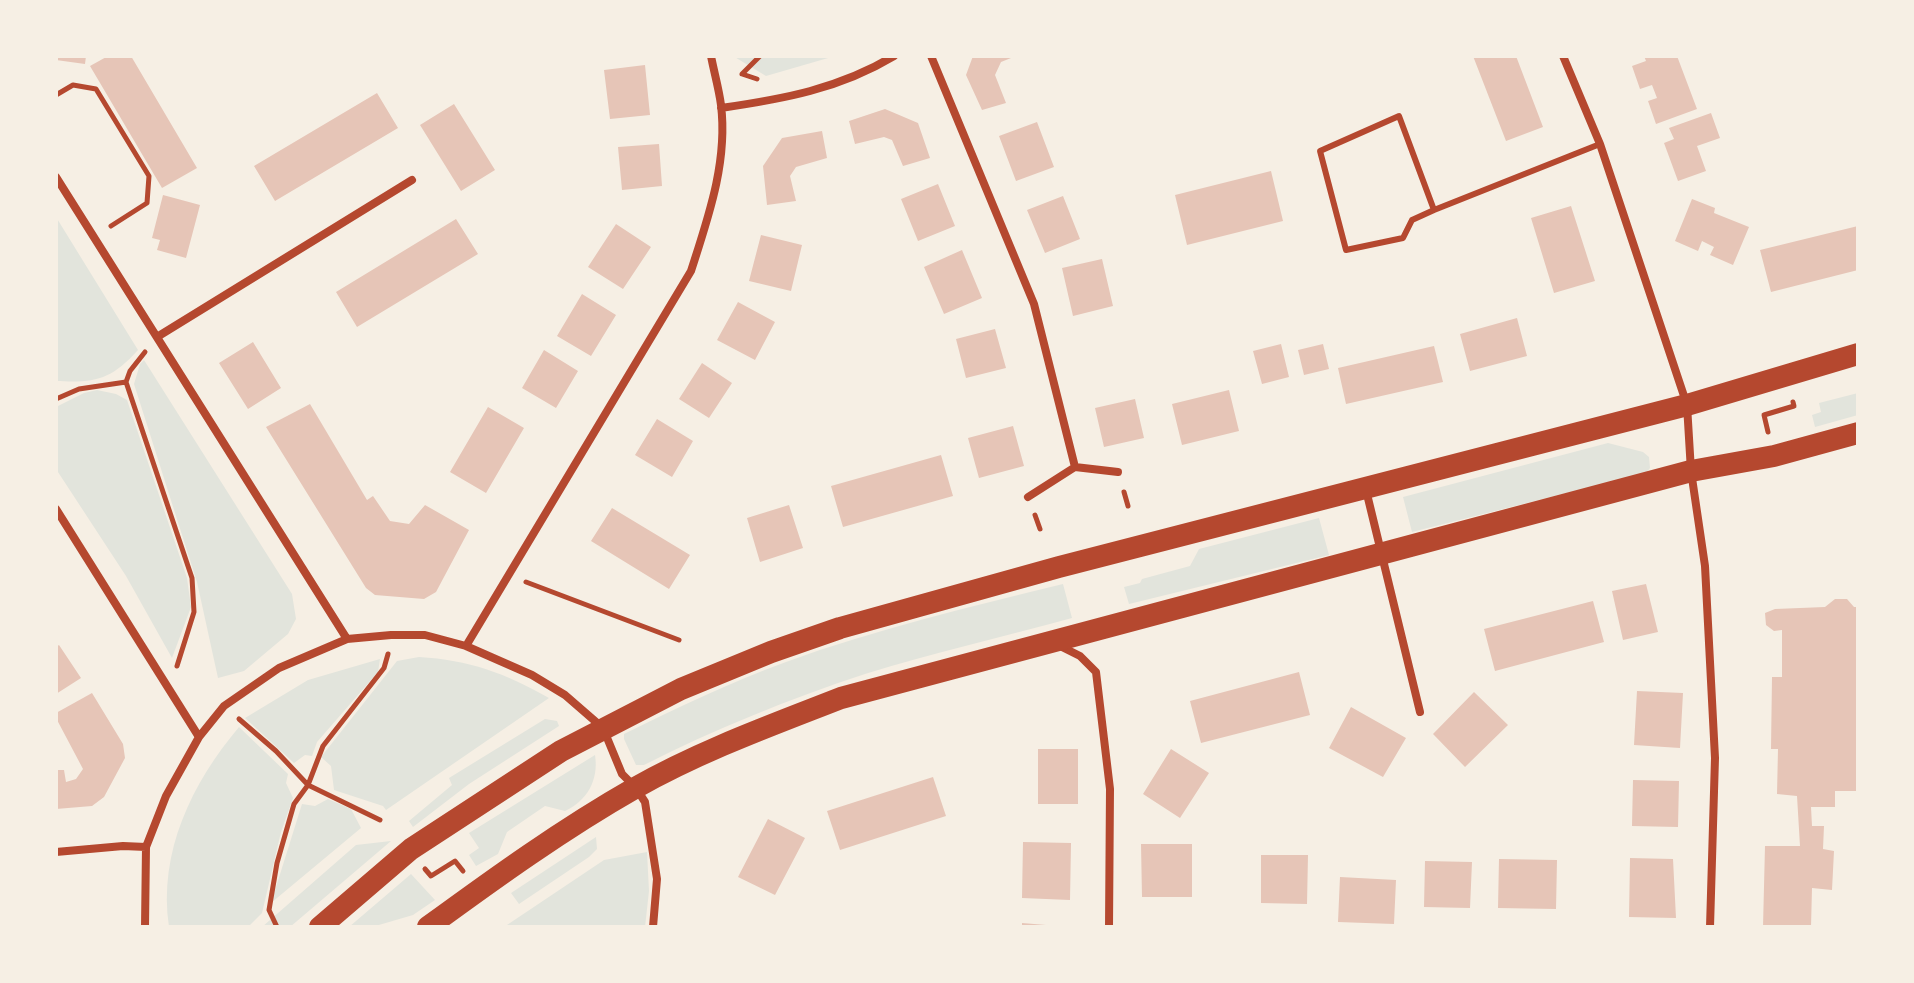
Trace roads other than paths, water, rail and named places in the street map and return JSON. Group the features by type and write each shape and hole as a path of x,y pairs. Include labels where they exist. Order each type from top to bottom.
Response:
{"highway":[{"path":"320,927 411,849 514,781 603,728 694,684 771,652 840,628 1073,563 1687,405 1858,354"},
{"path":"428,927 495,877 636,788 761,730 841,698 1691,471 1774,456 1858,433"}],"street":[{"path":"466,646 691,271 710,212 720,161 721,108 711,56"},
{"path":"721,108 789,98 828,87 894,56"},
{"path":"931,56 1034,304 1075,467"},
{"path":"1563,56 1600,144 1687,405 1691,471 1705,566 1715,758 1710,927"},
{"path":"56,177 347,639"},
{"path":"157,337 412,180"},
{"path":"1028,497 1075,467 1118,472"},
{"path":"1366,489 1420,712"},
{"path":"56,509 199,737"},
{"path":"145,927 146,847 166,796 199,737 224,706 279,668 347,639 425,635 466,646 552,685 603,728 622,774 645,802 657,879 653,927"},
{"path":"1051,641 1080,656 1096,672 1110,789 1110,926 1121,927"},
{"path":"56,852 146,847"}],"lane":[{"path":"1434,210 1399,116 1320,151 1346,250 1403,238 1412,220 1600,144"}]}
